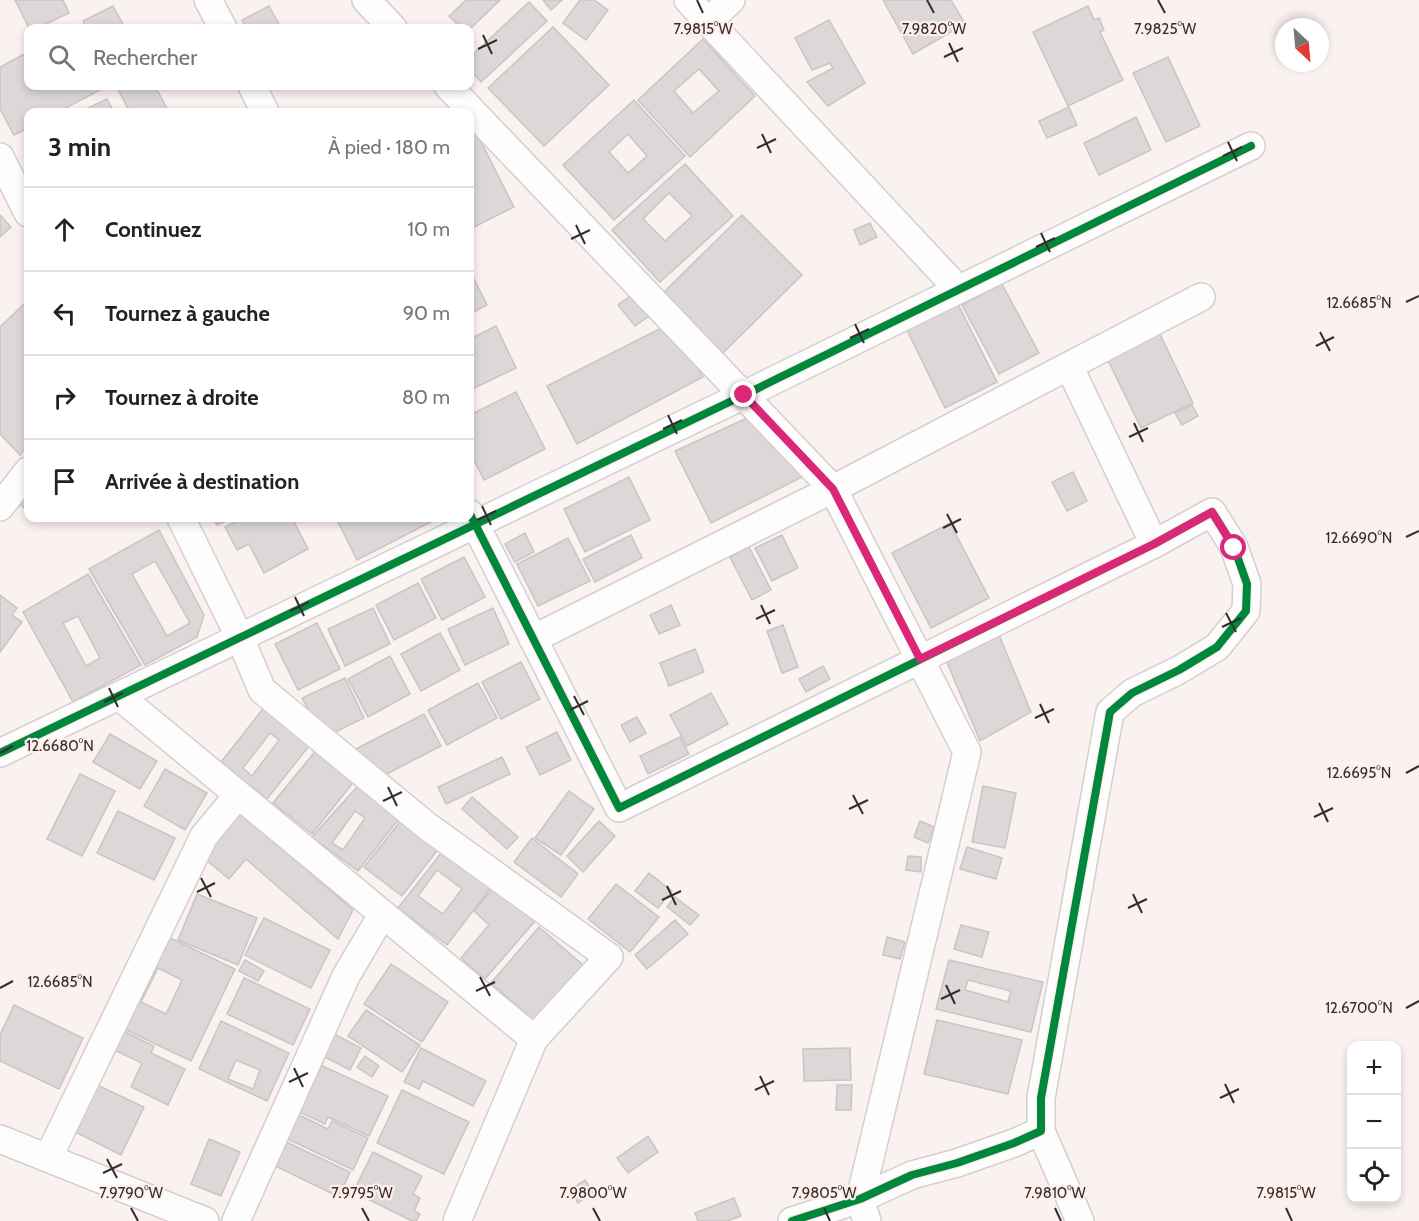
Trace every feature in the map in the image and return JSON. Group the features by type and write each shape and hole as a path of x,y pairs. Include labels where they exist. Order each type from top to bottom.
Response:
{"street":[{"path":"208,0 221,24"},
{"path":"366,0 389,24"},
{"path":"688,0 958,289"},
{"path":"708,22 731,0"},
{"path":"254,90 264,108"},
{"path":"452,90 469,108"},
{"path":"474,113 833,489 967,752 864,1210"},
{"path":"474,518 744,395 1251,146"},
{"path":"0,157 24,205"},
{"path":"533,639 833,489 1201,297"},
{"path":"1069,366 1154,544"},
{"path":"474,522 619,808 1154,544 1212,512 1234,548 1247,584 1246,611 1216,647 1179,670 1132,693 1110,712 1041,1098 1041,1131 1080,1221"},
{"path":"183,522 240,638 262,690 427,826 609,957 534,1039 457,1221"},
{"path":"0,753 240,638 466,522"},
{"path":"119,696 534,1039"},
{"path":"48,1158 204,836 238,795"},
{"path":"236,1221 346,976 382,915"},
{"path":"792,1221 864,1210 912,1175 966,1159 1041,1131"},
{"path":"0,1139 205,1221"}],"building":[{"path":"15,0 63,0 69,13 46,24 27,24"},
{"path":"466,0 500,0 474,25 457,24 449,16"},
{"path":"543,0 562,0 551,10"},
{"path":"580,0 594,0 608,10 586,40 563,23"},
{"path":"883,0 951,0 965,24 913,54"},
{"path":"529,2 547,21 481,82 474,74 474,53"},
{"path":"113,6 123,24 84,24 83,21"},
{"path":"269,6 279,24 244,24 242,20"},
{"path":"1088,6 1094,20 1099,18 1104,30 1100,32 1123,80 1068,106 1033,32"},
{"path":"829,20 865,83 828,106 807,82 833,68 830,63 812,70 795,38"},
{"path":"553,27 609,85 544,146 488,88"},
{"path":"703,39 755,96 690,157 638,100","holes":["699,69 719,91 693,113 674,91"]},
{"path":"24,54 24,90 100,90 66,108 24,108 24,130 14,135 0,109 0,67"},
{"path":"1168,57 1200,126 1166,142 1133,73"},
{"path":"118,90 157,90 167,108 128,108"},
{"path":"107,99 112,108 88,108"},
{"path":"634,100 685,156 614,220 563,165","holes":["628,134 647,156 628,173 609,152"]},
{"path":"1069,107 1077,125 1047,138 1039,121"},
{"path":"1136,117 1151,150 1099,175 1084,143"},
{"path":"476,132 514,207 474,227 474,133"},
{"path":"685,164 733,216 660,282 612,230","holes":["669,193 692,216 665,241 643,219"]},
{"path":"0,215 11,227 0,237"},
{"path":"742,215 802,275 723,353 663,293"},
{"path":"870,223 877,237 860,245 854,230"},
{"path":"474,279 487,305 474,312"},
{"path":"1002,284 1039,353 999,374 962,305"},
{"path":"632,295 649,316 635,326 618,305"},
{"path":"24,304 24,450 20,455 0,434 0,327"},
{"path":"958,304 997,382 945,408 907,330"},
{"path":"673,322 703,377 577,444 547,386"},
{"path":"496,326 516,368 474,388 474,337"},
{"path":"1157,328 1193,403 1141,428 1105,354"},
{"path":"516,392 545,449 484,480 474,460 474,413"},
{"path":"1192,405 1198,416 1182,425 1175,413"},
{"path":"760,412 806,475 711,523 675,451"},
{"path":"1073,472 1087,501 1067,511 1052,482"},
{"path":"629,477 650,520 585,552 564,509"},
{"path":"24,491 24,508 16,501"},
{"path":"234,522 294,522 308,549 264,573 249,544 237,550 225,527"},
{"path":"338,522 431,522 357,560"},
{"path":"950,523 989,598 931,628 892,553"},
{"path":"159,530 204,615 197,637 145,665 89,569","holes":["155,561 190,623 167,636 132,574"]},
{"path":"525,533 534,552 515,562 505,544"},
{"path":"631,535 642,558 595,582 583,559"},
{"path":"782,535 798,568 772,581 755,548"},
{"path":"568,538 590,581 538,606 517,564"},
{"path":"749,547 771,590 752,600 730,557"},
{"path":"464,557 485,597 442,620 421,579"},
{"path":"88,574 141,665 73,702 23,612","holes":["78,616 100,658 86,666 63,623"]},
{"path":"418,583 436,618 394,640 376,605"},
{"path":"0,595 17,608 12,615 22,622 0,652"},
{"path":"671,605 680,625 659,634 650,615"},
{"path":"373,608 390,644 345,666 328,629"},
{"path":"493,608 509,644 465,665 448,629"},
{"path":"317,623 340,669 298,690 275,644"},
{"path":"783,625 798,667 782,673 767,631"},
{"path":"997,630 1031,712 980,741 943,653"},
{"path":"440,633 460,670 421,691 401,654"},
{"path":"695,649 704,672 669,686 660,663"},
{"path":"390,656 410,694 368,717 348,679"},
{"path":"521,662 540,699 501,719 482,682"},
{"path":"823,666 830,679 806,692 799,679"},
{"path":"345,678 364,718 323,738 302,698"},
{"path":"478,683 497,718 447,745 428,710"},
{"path":"711,693 728,724 687,746 670,715"},
{"path":"270,700 316,737 267,799 221,762","holes":["270,733 279,740 252,776 243,768"]},
{"path":"424,714 441,746 377,779 348,753"},
{"path":"637,717 646,733 630,742 621,725"},
{"path":"557,732 571,760 540,775 526,747"},
{"path":"110,734 157,761 140,789 93,762"},
{"path":"680,737 689,754 648,774 640,756"},
{"path":"322,743 360,774 312,834 273,803"},
{"path":"502,757 510,774 446,804 438,787"},
{"path":"165,769 207,793 185,830 144,806"},
{"path":"80,774 115,791 82,856 47,839"},
{"path":"365,778 406,810 358,871 312,837","holes":["355,811 365,818 343,850 332,843"]},
{"path":"983,786 1016,793 1005,848 972,842"},
{"path":"569,791 594,809 561,855 535,838"},
{"path":"472,797 518,837 507,849 462,809"},
{"path":"118,811 175,838 154,880 97,853"},
{"path":"238,811 353,910 338,939 246,859 229,879 200,855"},
{"path":"403,818 440,847 402,896 364,867"},
{"path":"599,821 615,836 583,872 567,856"},
{"path":"920,821 934,827 928,843 914,837"},
{"path":"532,838 578,874 561,897 514,862"},
{"path":"967,847 1002,858 996,879 960,869"},
{"path":"445,848 493,885 447,945 398,908","holes":["437,870 462,889 443,914 418,896"]},
{"path":"908,856 921,857 921,872 906,870"},
{"path":"649,873 672,891 658,908 635,891"},
{"path":"616,884 659,917 630,952 588,919"},
{"path":"495,886 535,921 485,979 461,958 489,925 474,911"},
{"path":"197,894 257,918 238,965 178,940"},
{"path":"675,897 699,915 690,925 667,907"},
{"path":"264,918 330,950 311,988 245,955"},
{"path":"675,920 688,934 647,969 635,955"},
{"path":"961,925 989,932 982,957 954,949"},
{"path":"539,927 590,971 541,1027 491,983"},
{"path":"166,936 235,969 191,1061 122,1028","holes":["158,968 182,980 166,1014 141,1002"]},
{"path":"887,937 905,942 900,959 883,955"},
{"path":"245,960 264,971 258,981 239,971"},
{"path":"949,960 1043,982 1031,1032 936,1009","holes":["968,980 1011,991 1008,1002 965,990"]},
{"path":"391,964 448,1002 422,1042 364,1004"},
{"path":"244,978 310,1009 293,1045 227,1014"},
{"path":"14,1005 83,1038 59,1089 0,1061 0,1035"},
{"path":"366,1010 420,1045 402,1072 348,1036"},
{"path":"937,1020 1022,1040 1008,1094 924,1074"},
{"path":"221,1021 289,1053 267,1101 199,1069","holes":["236,1060 260,1070 253,1089 228,1079"]},
{"path":"121,1030 154,1046 151,1053 185,1069 168,1105 131,1087 142,1063 112,1049"},
{"path":"332,1033 361,1048 350,1070 321,1055"},
{"path":"421,1048 486,1081 473,1106 423,1081 419,1089 404,1082"},
{"path":"850,1048 851,1080 804,1081 803,1049"},
{"path":"365,1056 379,1066 372,1077 357,1067"},
{"path":"314,1062 388,1096 369,1136 328,1117 325,1124 293,1109"},
{"path":"97,1085 144,1107 121,1155 73,1131"},
{"path":"837,1085 852,1085 851,1110 836,1110"},
{"path":"402,1090 469,1122 444,1174 377,1143"},
{"path":"293,1112 328,1129 332,1121 368,1138 353,1170 281,1136"},
{"path":"648,1136 658,1152 628,1173 617,1158"},
{"path":"209,1139 240,1152 221,1196 191,1184"},
{"path":"280,1139 350,1172 339,1197 269,1163"},
{"path":"373,1152 422,1176 413,1194 420,1198 414,1211 420,1214 416,1221 353,1192"},
{"path":"585,1180 593,1192 578,1203 570,1190"},
{"path":"734,1198 741,1216 727,1221 698,1221 695,1213"}],"cycle path":[{"path":"0,753 744,395 1251,146"},
{"path":"474,522 619,808 1154,544 1212,512 1234,547 1247,584 1246,611 1217,647 1179,670 1132,693 1110,712 1041,1098 1041,1131 957,1163 912,1175 860,1199 792,1221"}],"route":[{"path":"744,395 833,489 920,659 1154,544 1212,512 1234,548"}]}
